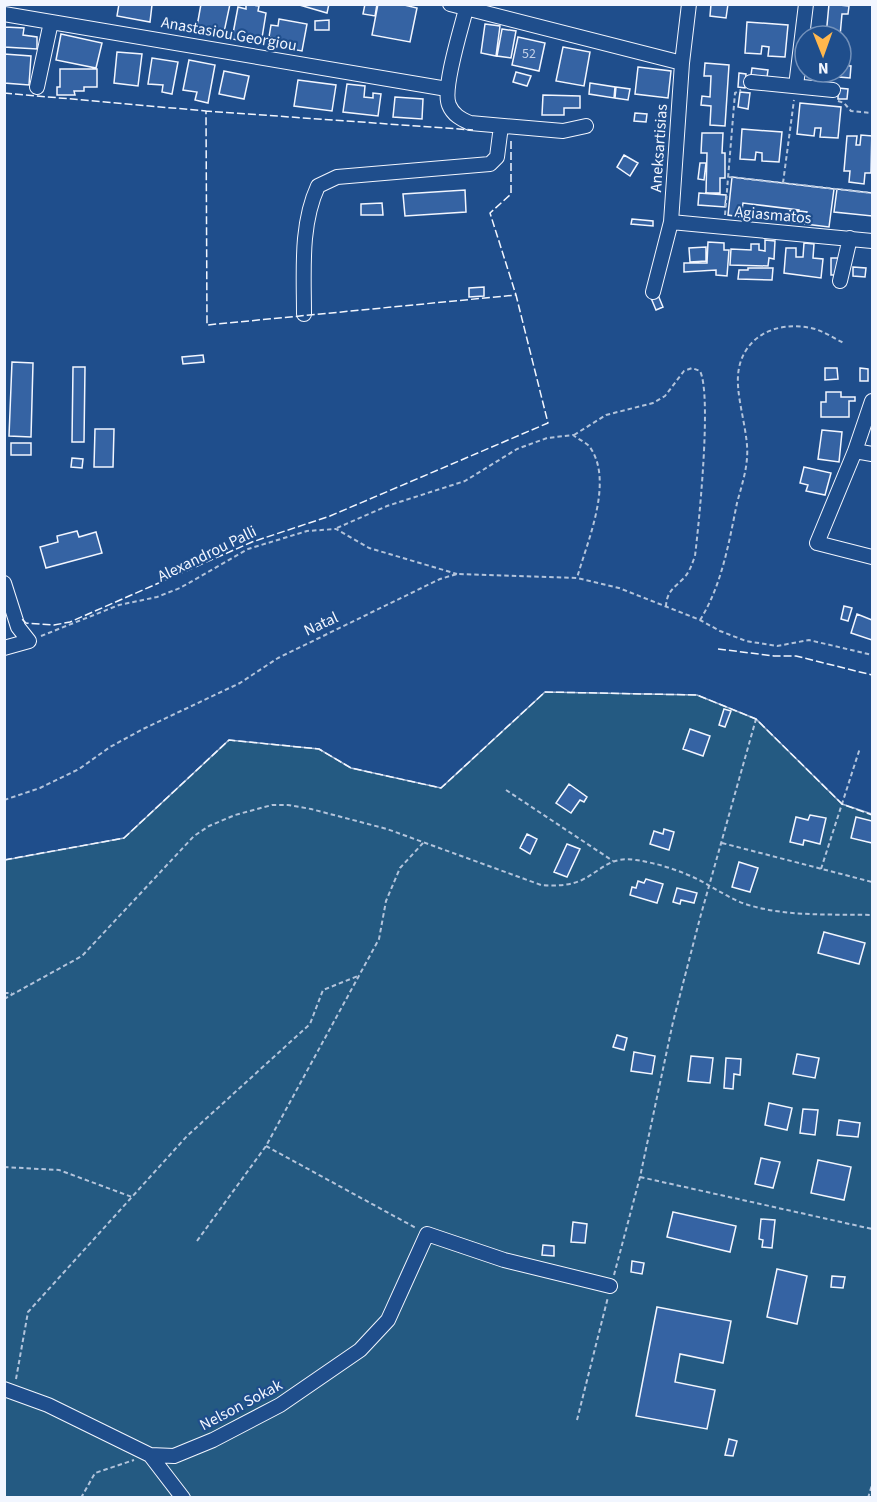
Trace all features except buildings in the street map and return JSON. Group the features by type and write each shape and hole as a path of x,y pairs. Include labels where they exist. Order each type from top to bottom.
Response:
{"street":[{"path":"450,4 682,63"},
{"name":"Aneksartisias","path":"653,291 671,222 682,63 689,4"},
{"path":"796,86 806,4"},
{"path":"466,9 447,88 448,104 456,116 470,123 563,131 586,126"},
{"name":"Anastasiou Georgiou","path":"4,14 447,88"},
{"path":"37,87 51,22"},
{"path":"751,82 833,90"},
{"path":"304,314 304,239 310,203 318,186 337,177 490,164 497,157 501,126"},
{"name":"Agiasmatos","path":"671,222 873,241"},
{"path":"840,281 850,238"},
{"path":"873,401 817,543 873,557"},
{"path":"855,451 873,454"},
{"path":"4,583 18,627 29,640 4,648"},
{"path":"427,1234 504,1260 610,1286"},
{"name":"Nelson Sokak","path":"9,1391 48,1404 150,1455 174,1456 213,1440 280,1405 360,1350 388,1320 427,1234"},
{"path":"150,1455 183,1497"}],"path":[{"path":"724,226 735,93 738,90 748,89 751,82"},
{"path":"783,183 796,86"},
{"path":"833,90 834,100 844,103 850,111 873,113"},
{"path":"729,177 873,193"},
{"path":"700,620 710,604 719,578 748,456 737,384 745,351 755,337 775,328 815,329 844,343"},
{"path":"336,529 387,506 465,481 517,449 547,438 573,435 606,415 653,403 665,396 684,371 692,368 700,371 704,378 705,427 695,556 691,568 671,588 666,597 666,606"},
{"path":"573,435 588,446 597,464 600,487 597,513 577,578"},
{"path":"336,529 369,548 457,574"},
{"name":"Alexandrou Palli","path":"29,640 119,605 158,597 180,588 248,549 307,531 336,529"},
{"name":"Natal","path":"4,800 40,788 79,769 110,747 240,683 278,658 440,579 457,574 577,578 619,588 746,641 777,646 809,640 873,655"},
{"path":"577,1420 640,1177 673,1022 708,886 756,719"},
{"path":"821,869 860,748"},
{"path":"506,790 613,861"},
{"path":"4,999 59,971 82,956 194,836 209,826 235,815 272,806 288,805 311,809 365,823 541,885 574,883 613,861 640,860 680,872 744,903 766,910 785,913 873,915"},
{"path":"196,1241 266,1146 379,939 386,901 400,868 424,842"},
{"path":"721,842 873,882"},
{"path":"9,1391 28,1311 187,1136 310,1024 323,990 358,976"},
{"path":"4,993 15,993"},
{"path":"266,1146 427,1234"},
{"path":"4,1167 59,1170 132,1197"},
{"path":"640,1177 873,1229"},
{"path":"81,1497 95,1473 150,1455"},
{"path":"868,1497 873,1485"}],"shaded area":[{"path":"545,692 697,695 756,719 842,804 872,814 872,1497 5,1498 5,860 124,838 229,740 319,749 351,768 441,788"}],"fence":[{"path":"4,93 206,111 207,325 516,295 548,423 330,516 252,542 70,622 54,625 26,623 20,617"},
{"path":"206,113 206,111 473,130"},
{"path":"511,141 511,194 490,213 516,295"},
{"path":"718,649 774,656 796,656 872,675"},
{"path":"4,860 124,838 229,740 319,749 351,768 441,788 545,692 697,695 756,719 842,804 872,815"}]}
